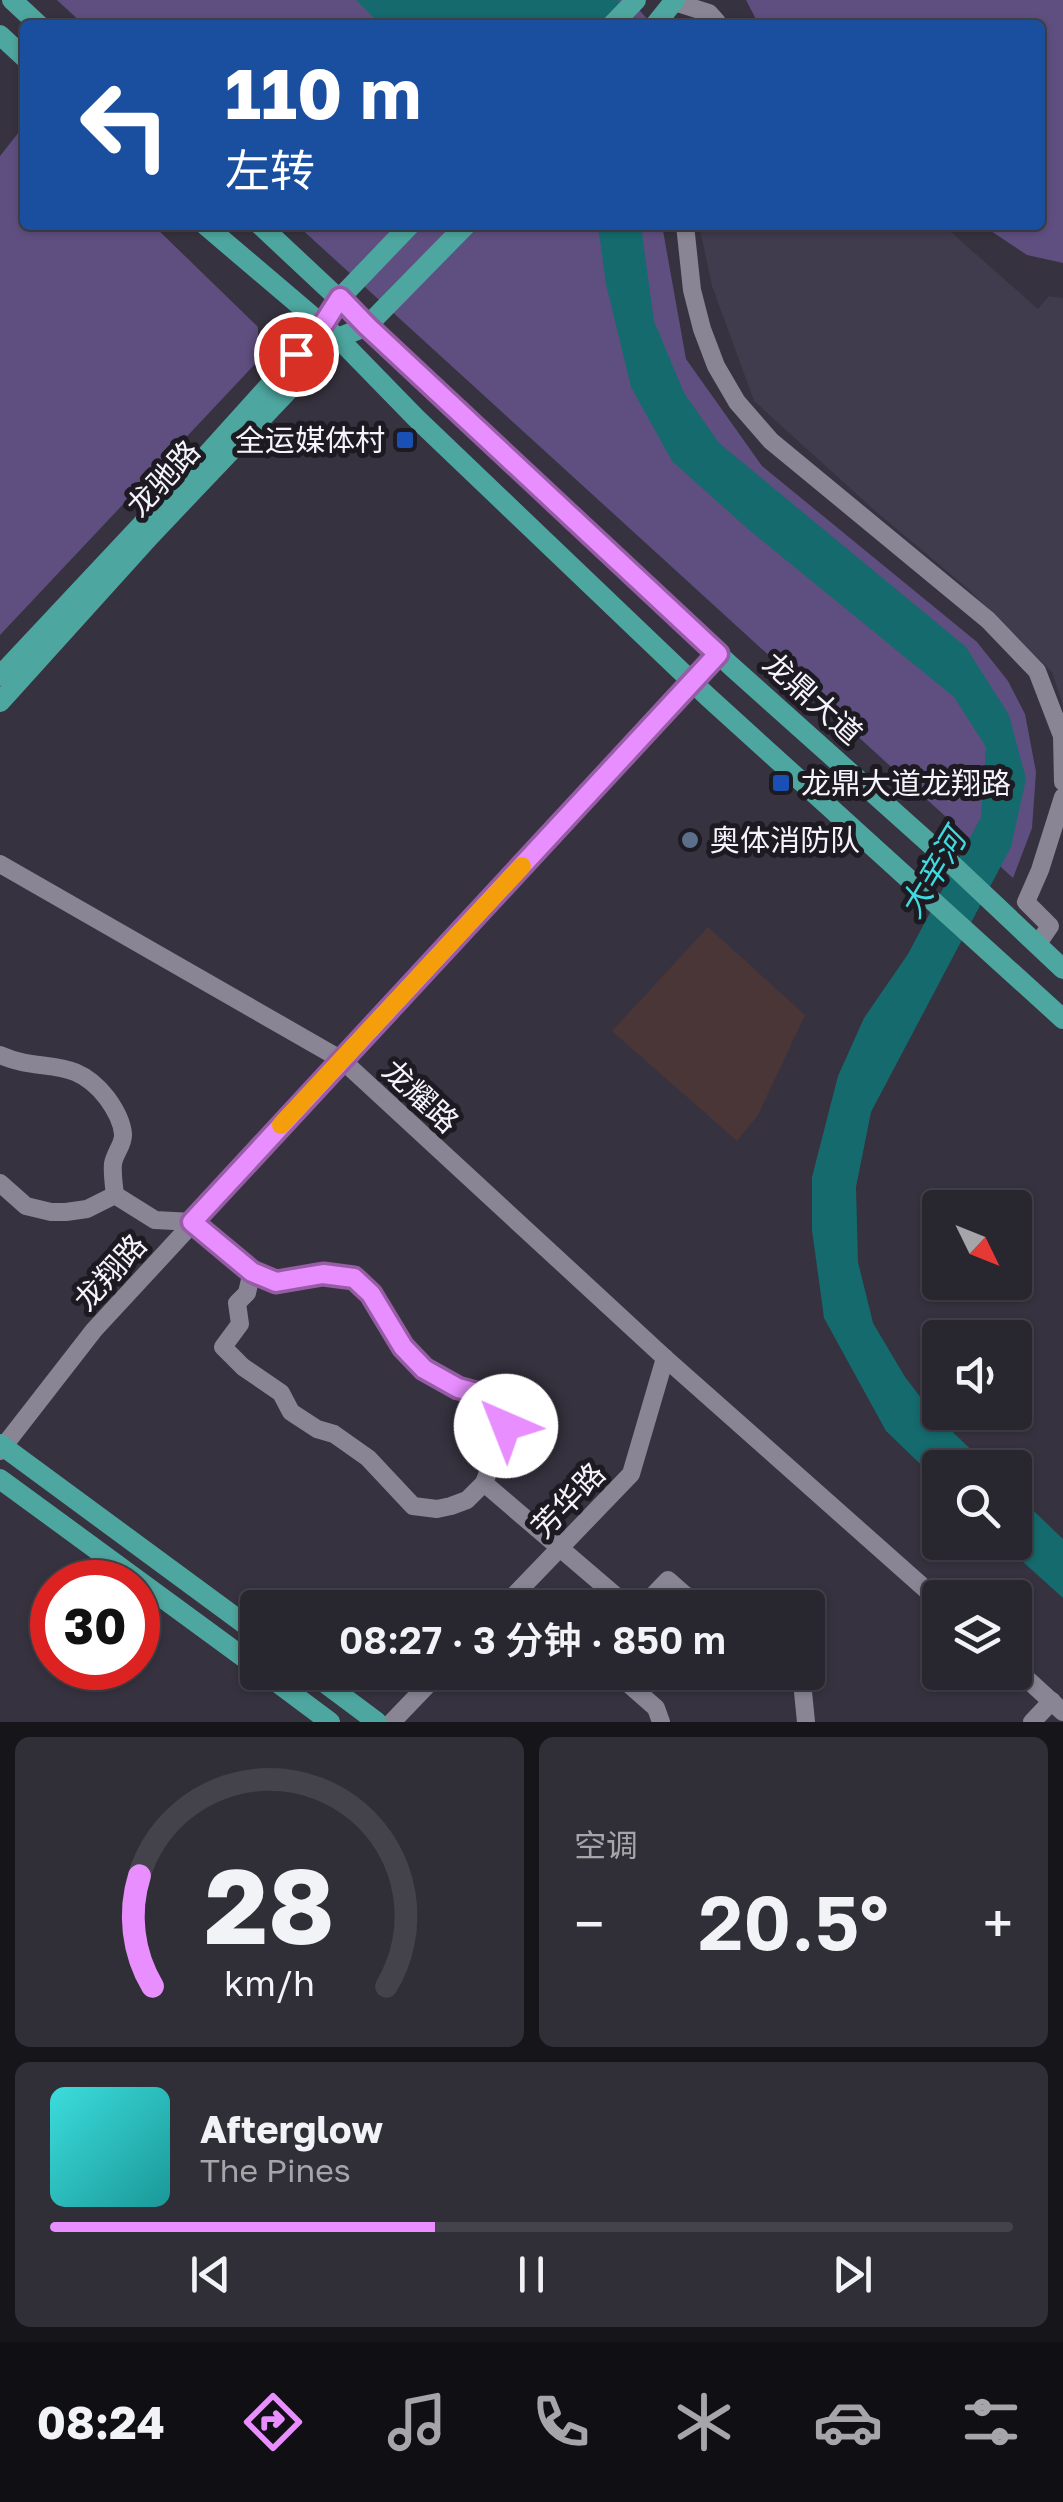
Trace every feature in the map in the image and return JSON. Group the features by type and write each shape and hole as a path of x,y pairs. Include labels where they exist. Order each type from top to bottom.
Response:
{"main road":[{"path":"12,0 34,20"},
{"path":"617,20 636,0"},
{"path":"0,35 20,53"},
{"path":"211,230 330,332 694,683 1063,1019"},
{"name":"龙鼎大道","path":"265,230 718,654 939,852 1063,970"},
{"name":"龙驰路","path":"0,702 330,332 340,298 405,230"},
{"name":"龙驰路","path":"0,676 192,470 330,332 367,326 461,230"},
{"path":"1,1447 240,1621"},
{"path":"0,1478 240,1655"},
{"path":"287,1690 330,1722"},
{"path":"334,1690 378,1722"}],"street":[{"path":"666,11 710,13 715,20"},
{"path":"685,230 692,290 702,328 716,366 737,402 782,450 988,620 1038,671 1062,736 1063,782"},
{"name":"龙翔路","path":"1,1447 94,1330 718,654"},
{"path":"1038,944 1050,926 1026,902 1063,797"},
{"name":"龙耀路","path":"0,864 342,1060 665,1358 922,1586"},
{"path":"0,1055 66,1068 101,1090 117,1111 124,1137 113,1162 115,1196"},
{"path":"0,1182 26,1206 51,1212 87,1210 115,1196"},
{"path":"115,1196 155,1220 192,1222 252,1272 276,1282 323,1274 354,1278 371,1294 403,1347 424,1369 458,1388 484,1395 506,1426 484,1483 467,1500 451,1506 413,1506 368,1458 292,1412 281,1393 243,1367 223,1347 240,1324 237,1303 247,1293 252,1272"},
{"name":"芳华路","path":"519,1590 631,1474 665,1358"},
{"path":"484,1483 610,1590"},
{"path":"658,1590 668,1580 679,1590"},
{"path":"1032,1683 1058,1706 1032,1722"},
{"path":"392,1722 423,1690"},
{"path":"635,1690 656,1708 661,1722"},
{"path":"803,1690 806,1722"}],"shaded area":[{"path":"57,0 630,0 648,20 79,20"},
{"path":"356,0 618,0 633,20 376,20"},
{"path":"746,0 1063,0 1063,263 1027,255 990,230 1045,230 1045,20 756,20"},
{"path":"20,131 20,230 158,230 258,327 258,361 0,635 0,156"},
{"path":"302,230 663,230 686,359 762,466 977,642 1008,681 1025,714 1036,772 1032,828 1013,878"},
{"path":"599,230 642,230 654,321 684,393 719,443 966,647 1009,715 1026,779 1011,847 871,1112 856,1187 858,1262 873,1323 922,1399 922,1430 951,1430 971,1450 922,1450 922,1466 886,1431 824,1318 812,1230 812,1177 838,1076 864,1018 908,954 981,817 986,747 954,697 748,529 672,461 631,387 606,284"},
{"path":"700,230 949,230 1038,309 1049,296 1063,298 1063,706 1052,672 967,588 754,401 712,286"},
{"path":"708,927 805,1015 758,1115 737,1141 612,1031"},
{"path":"1032,1509 1063,1539 1063,1598 1021,1560 1032,1560"}],"slow traffic":[{"path":"281,1125 522,866"}],"place":[{"name":"全运媒体村","path":"405,440"},
{"name":"龙鼎大道龙翔路","path":"781,783"},
{"name":"奥体消防队","path":"690,840"}],"route":[{"path":"296,354 322,326 340,298 718,654 192,1222 252,1272 276,1282 323,1274 354,1278 371,1294 403,1347 424,1369 458,1388 484,1395 506,1426"}],"water label":[{"name":"大辛河","path":"932,873"}]}
